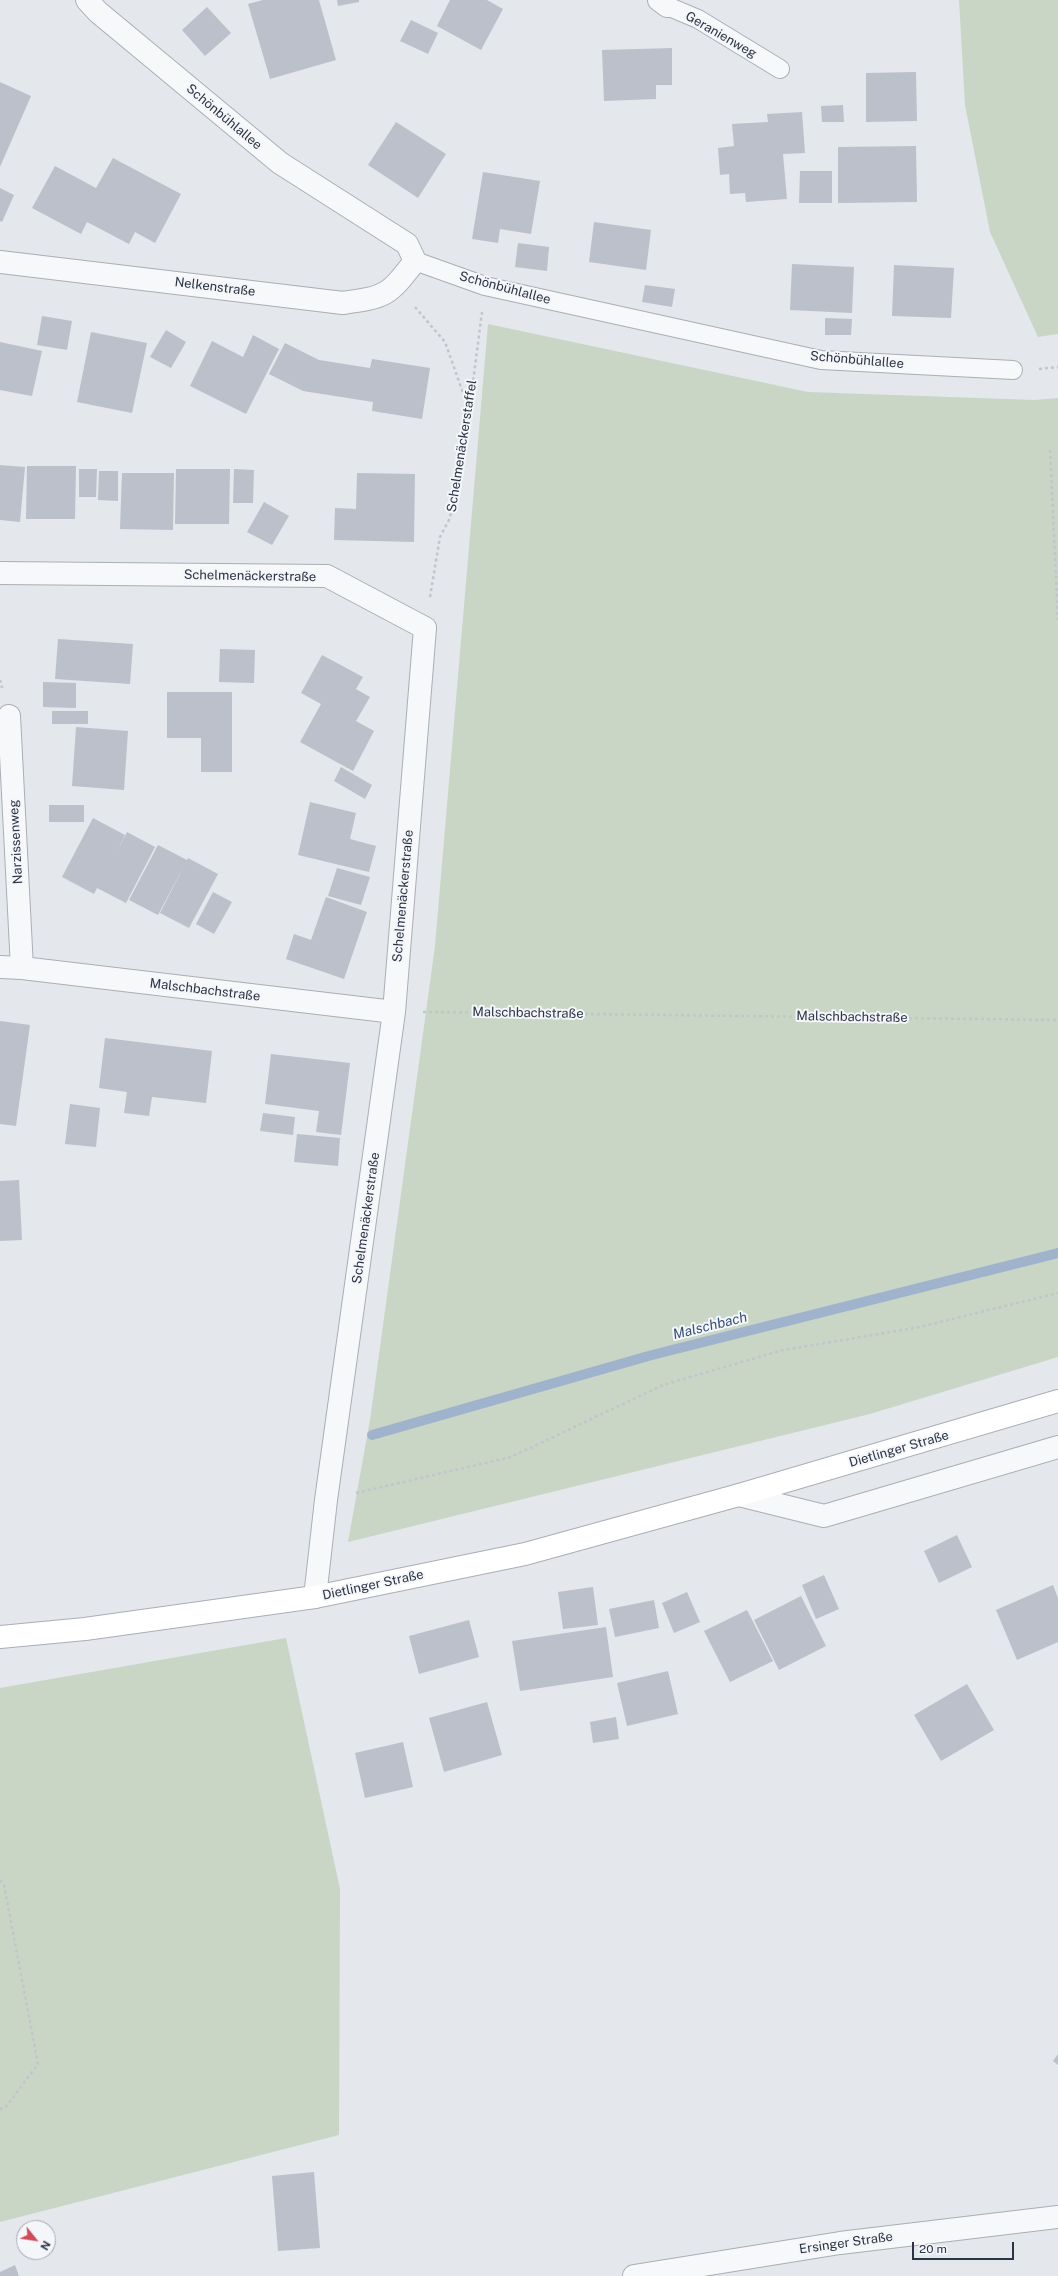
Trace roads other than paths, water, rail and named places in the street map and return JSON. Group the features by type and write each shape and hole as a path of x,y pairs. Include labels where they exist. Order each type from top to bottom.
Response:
{"main road":[{"name":"Dietlinger Straße","path":"0,1637 85,1629 315,1597 525,1554 739,1495 1058,1401"}],"street":[{"name":"Schönbühlallee","path":"87,0 98,12 280,163 408,244 415,261"},
{"name":"Nelkenstraße","path":"0,262 343,303 379,298 397,285 415,261"},
{"name":"Schelmenäckerstraße","path":"0,573 327,576 425,628 394,1012 326,1500 315,1597"},
{"name":"Narzissenweg","path":"9,716 22,968"},
{"name":"Malschbachstraße","path":"0,968 22,968 394,1012"},
{"name":"Dietlinger Straße","path":"739,1495 824,1516 1058,1447"},
{"name":"Ersinger Straße","path":"634,2276 840,2243 1058,2217"}],"lane":[{"name":"Geranienweg","path":"664,2 698,19 780,69"},
{"name":"Schönbühlallee","path":"415,261 485,286 821,360 1013,370"}],"waterway":[{"name":"Malschbach","path":"372,1435 652,1355 1058,1253"}]}
